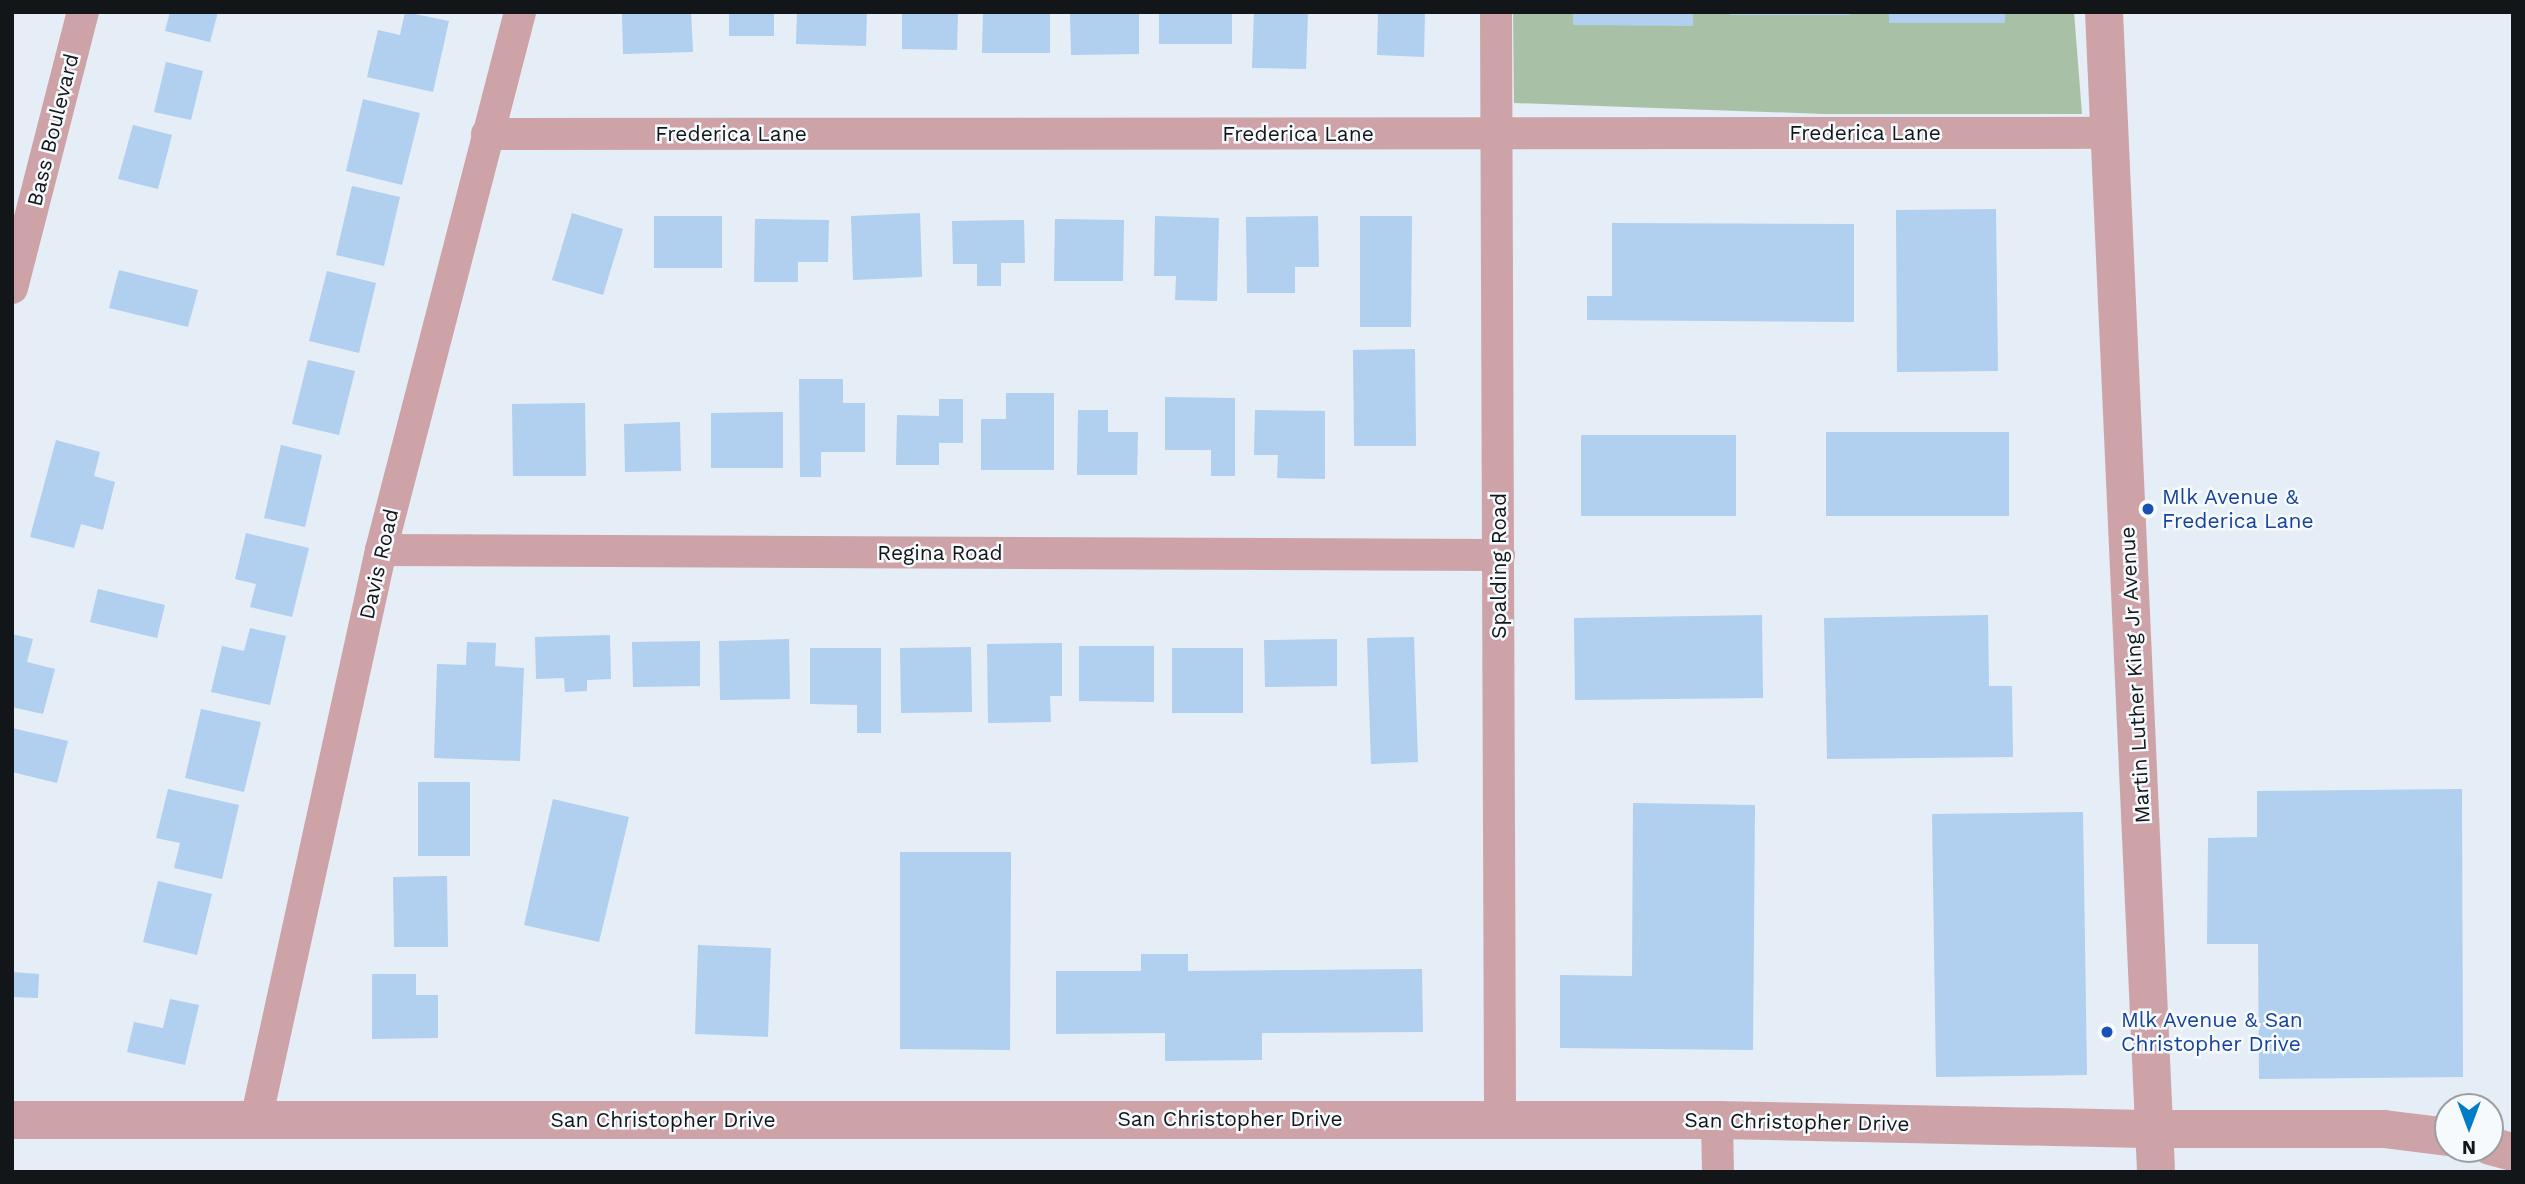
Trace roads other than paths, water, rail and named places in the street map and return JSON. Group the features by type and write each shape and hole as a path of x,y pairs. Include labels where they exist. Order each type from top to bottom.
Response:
{"street":[{"name":"Bass Boulevard","path":"12,288 82,12"},
{"name":"Davis Road","path":"256,1120 381,550 520,12"},
{"name":"Spalding Road","path":"1496,12 1500,1119"},
{"name":"Martin Luther King Jr Avenue","path":"2104,12 2156,1172"},
{"name":"Frederica Lane","path":"487,134 2109,133"},
{"name":"Regina Road","path":"381,550 1499,555"},
{"name":"San Christopher Drive","path":"12,1119 1717,1120 2156,1129 2384,1129 2434,1135"},
{"path":"1717,1120 1718,1172"}],"place":[{"name":"Mlk Avenue & Frederica Lane","path":"2148,509"},
{"name":"Mlk Avenue & San Christopher Drive","path":"2107,1032"}]}
